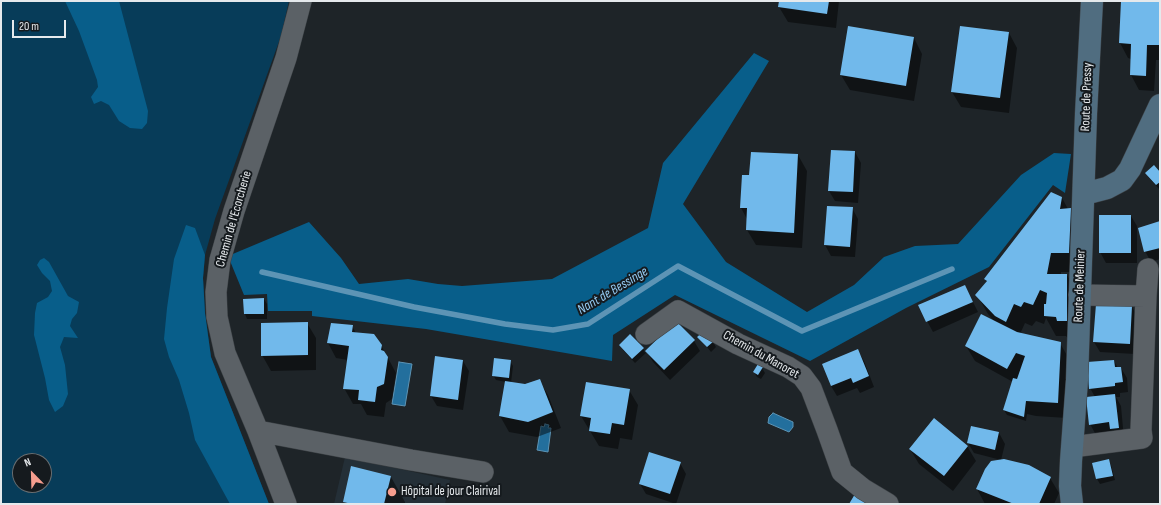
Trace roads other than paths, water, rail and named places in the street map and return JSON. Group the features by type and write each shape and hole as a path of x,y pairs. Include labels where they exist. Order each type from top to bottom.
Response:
{"street":[{"name":"Chemin de l'Ecorcherie","path":"286,504 258,431 225,353 221,338 216,304 217,279 220,260 234,210 286,58 301,1"},
{"name":"Route de Pressy","path":"1084,194 1086,114 1092,1"},
{"path":"1084,194 1107,188 1122,180 1130,169 1160,105"},
{"name":"Route de Meinier","path":"1072,504 1070,486 1077,380 1084,194"},
{"path":"1072,447 1142,438 1141,430 1148,269"},
{"path":"1080,295 1146,296"},
{"name":"Chemin du Manoret","path":"646,334 678,311 738,344 788,367 802,376 811,388 842,472 863,489 888,504"},
{"path":"258,431 482,472"}],"waterway":[{"name":"Nant de Bessinge","path":"262,272 414,307 505,324 553,330 588,324 678,266 802,331 952,269"}],"place":[{"name":"Hôpital de jour Clairival","path":"392,492"}]}
